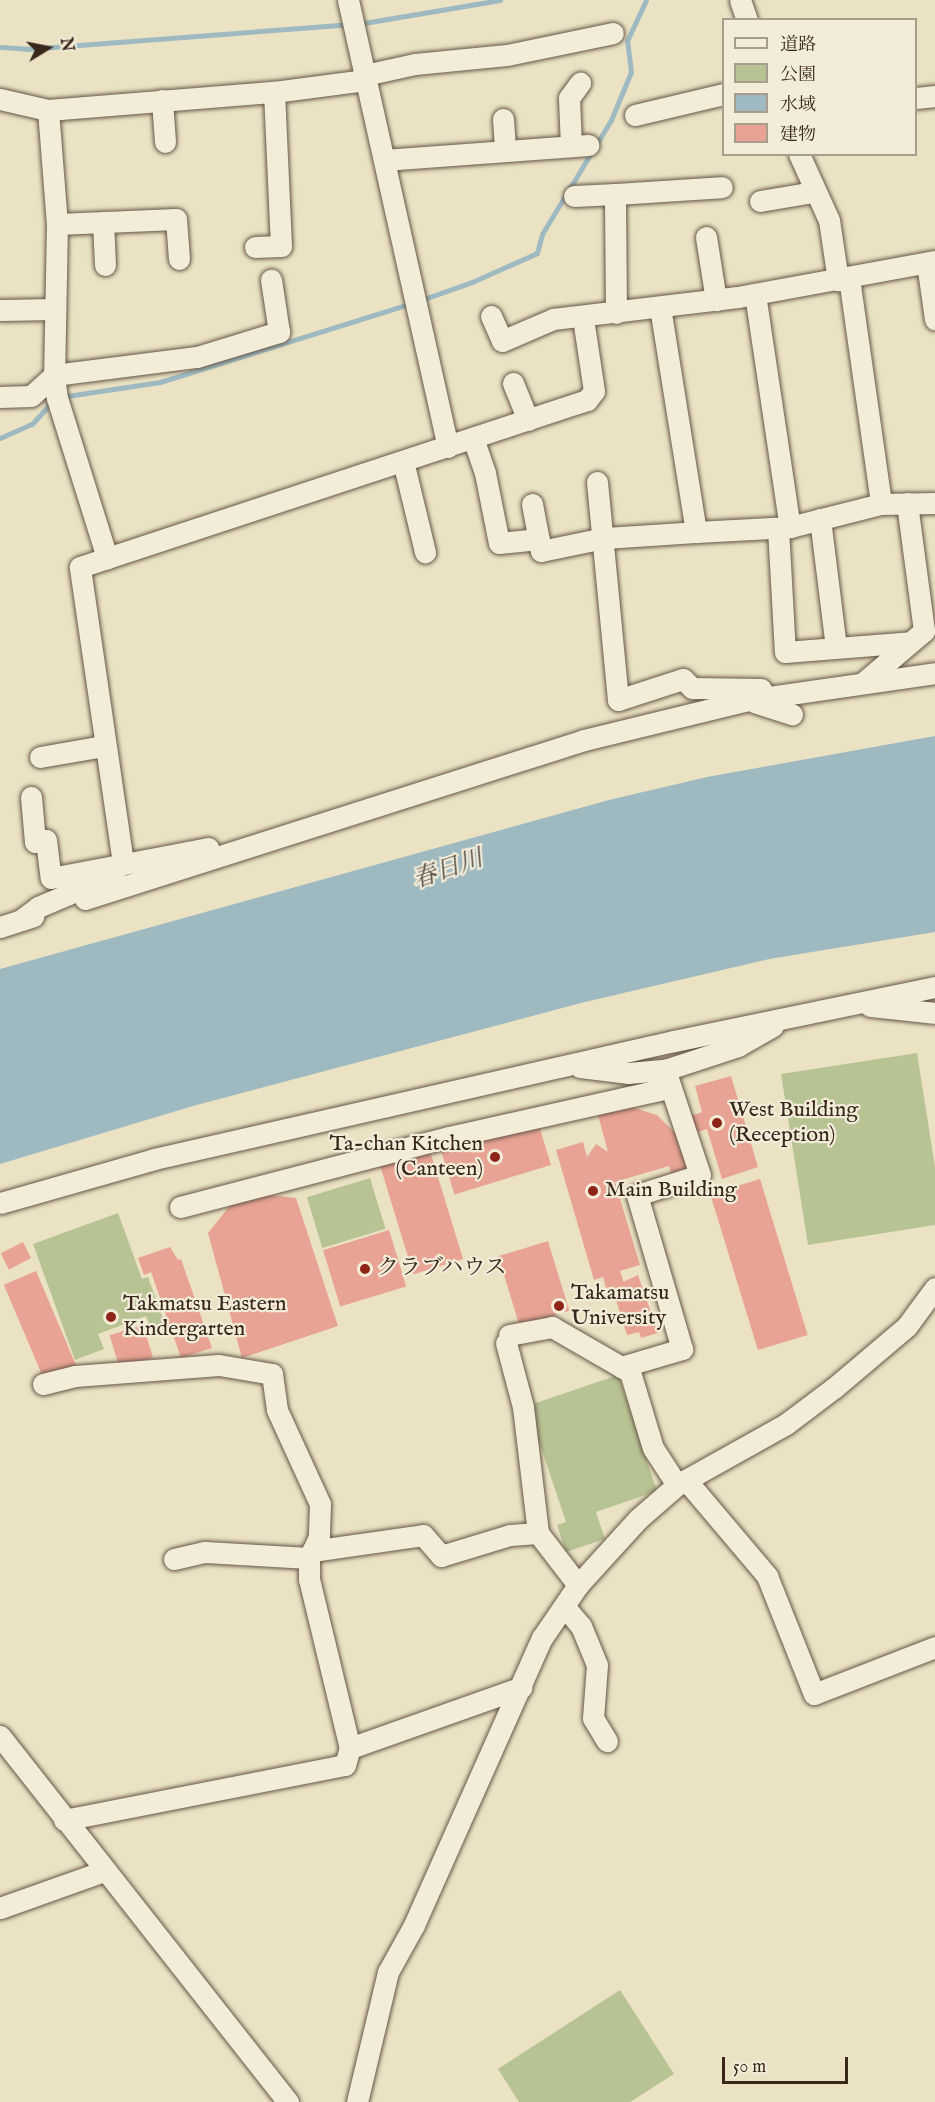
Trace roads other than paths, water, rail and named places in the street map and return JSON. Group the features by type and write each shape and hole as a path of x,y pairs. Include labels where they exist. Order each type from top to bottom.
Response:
{"street":[{"path":"740,0 746,18"},
{"path":"353,16 448,447"},
{"path":"0,99 48,110 274,92 365,77 415,64 507,55 613,33"},
{"path":"384,160 580,146 569,98 580,83"},
{"path":"255,246 281,246 274,92"},
{"path":"635,115 722,94"},
{"path":"917,98 935,96"},
{"path":"162,100 165,142"},
{"path":"48,110 57,224 54,375 57,398 107,558"},
{"path":"503,119 505,150"},
{"path":"800,156 813,192 829,220 844,279 881,504"},
{"path":"574,196 723,187"},
{"path":"760,201 813,192"},
{"path":"615,194 616,313"},
{"path":"57,224 176,219 179,259"},
{"path":"103,222 105,265"},
{"path":"706,237 716,300"},
{"path":"491,316 502,341 554,319 583,318 716,300 931,262 935,319"},
{"path":"0,397 31,396 54,375 197,357 279,332 271,280"},
{"path":"755,294 784,528 785,652 911,642"},
{"path":"660,307 696,532"},
{"path":"0,310 55,309"},
{"path":"123,863 104,746 80,567 587,400 594,391 583,318"},
{"path":"513,383 528,420"},
{"path":"472,438 485,473 499,543 539,538"},
{"path":"404,461 425,552"},
{"path":"597,482 618,700 683,679 692,688 774,689 780,696"},
{"path":"532,504 541,550 604,538 784,528 881,504 935,502"},
{"path":"864,682 924,631 907,503"},
{"path":"820,519 836,647"},
{"path":"10,923 258,838 426,784 553,749 748,700 935,673"},
{"path":"748,700 792,714"},
{"path":"40,757 104,746"},
{"path":"31,797 35,842 46,840 51,878 258,838"},
{"path":"10,923 38,907 102,880 123,863"},
{"path":"0,1203 154,1158 565,1065 935,987"},
{"path":"848,1004 935,1012"},
{"path":"180,1207 667,1079 738,1046 789,1016"},
{"path":"565,1065 667,1079"},
{"path":"621,1367 682,1349 637,1195 700,1175 667,1079"},
{"path":"357,2102 388,1972 414,1925 522,1688 542,1638 578,1585 638,1519 681,1482 786,1424 834,1388 908,1326 935,1288"},
{"path":"578,1585 538,1533 523,1407 507,1339 552,1327 630,1372 652,1448 767,1576 814,1695 935,1647"},
{"path":"43,1384 75,1376 219,1365 272,1374 277,1410 320,1504 319,1537 311,1554 309,1579 350,1748 345,1765 64,1820"},
{"path":"174,1558 205,1552 311,1554 423,1535 441,1556 510,1535 538,1533"},
{"path":"564,1606 581,1626 597,1665 593,1718 607,1741"},
{"path":"350,1748 522,1688"},
{"path":"0,1736 288,2102"},
{"path":"0,1908 104,1871"}],"water":[{"name":"春日川","path":"935,736 935,932 769,959 585,1002 193,1106 0,1164 0,969 609,800 707,777"}],"waterway":[{"path":"358,24 500,0"},
{"path":"421,300 472,282 537,253 542,234 611,120 631,72 627,41 646,0"},
{"path":"1,47 27,49 349,24"},
{"path":"67,396 160,382 412,303"},
{"path":"0,438 32,424 52,402"}],"place":[{"name":"West Building (Reception)","path":"717,1123"},
{"name":"Ta-chan Kitchen (Canteen)","path":"495,1157"},
{"name":"Main Building","path":"593,1191"},
{"name":"クラブハウス","path":"365,1269"},
{"name":"Takamatsu University","path":"559,1306"},
{"name":"Takmatsu Eastern Kindergarten","path":"111,1317"}]}
